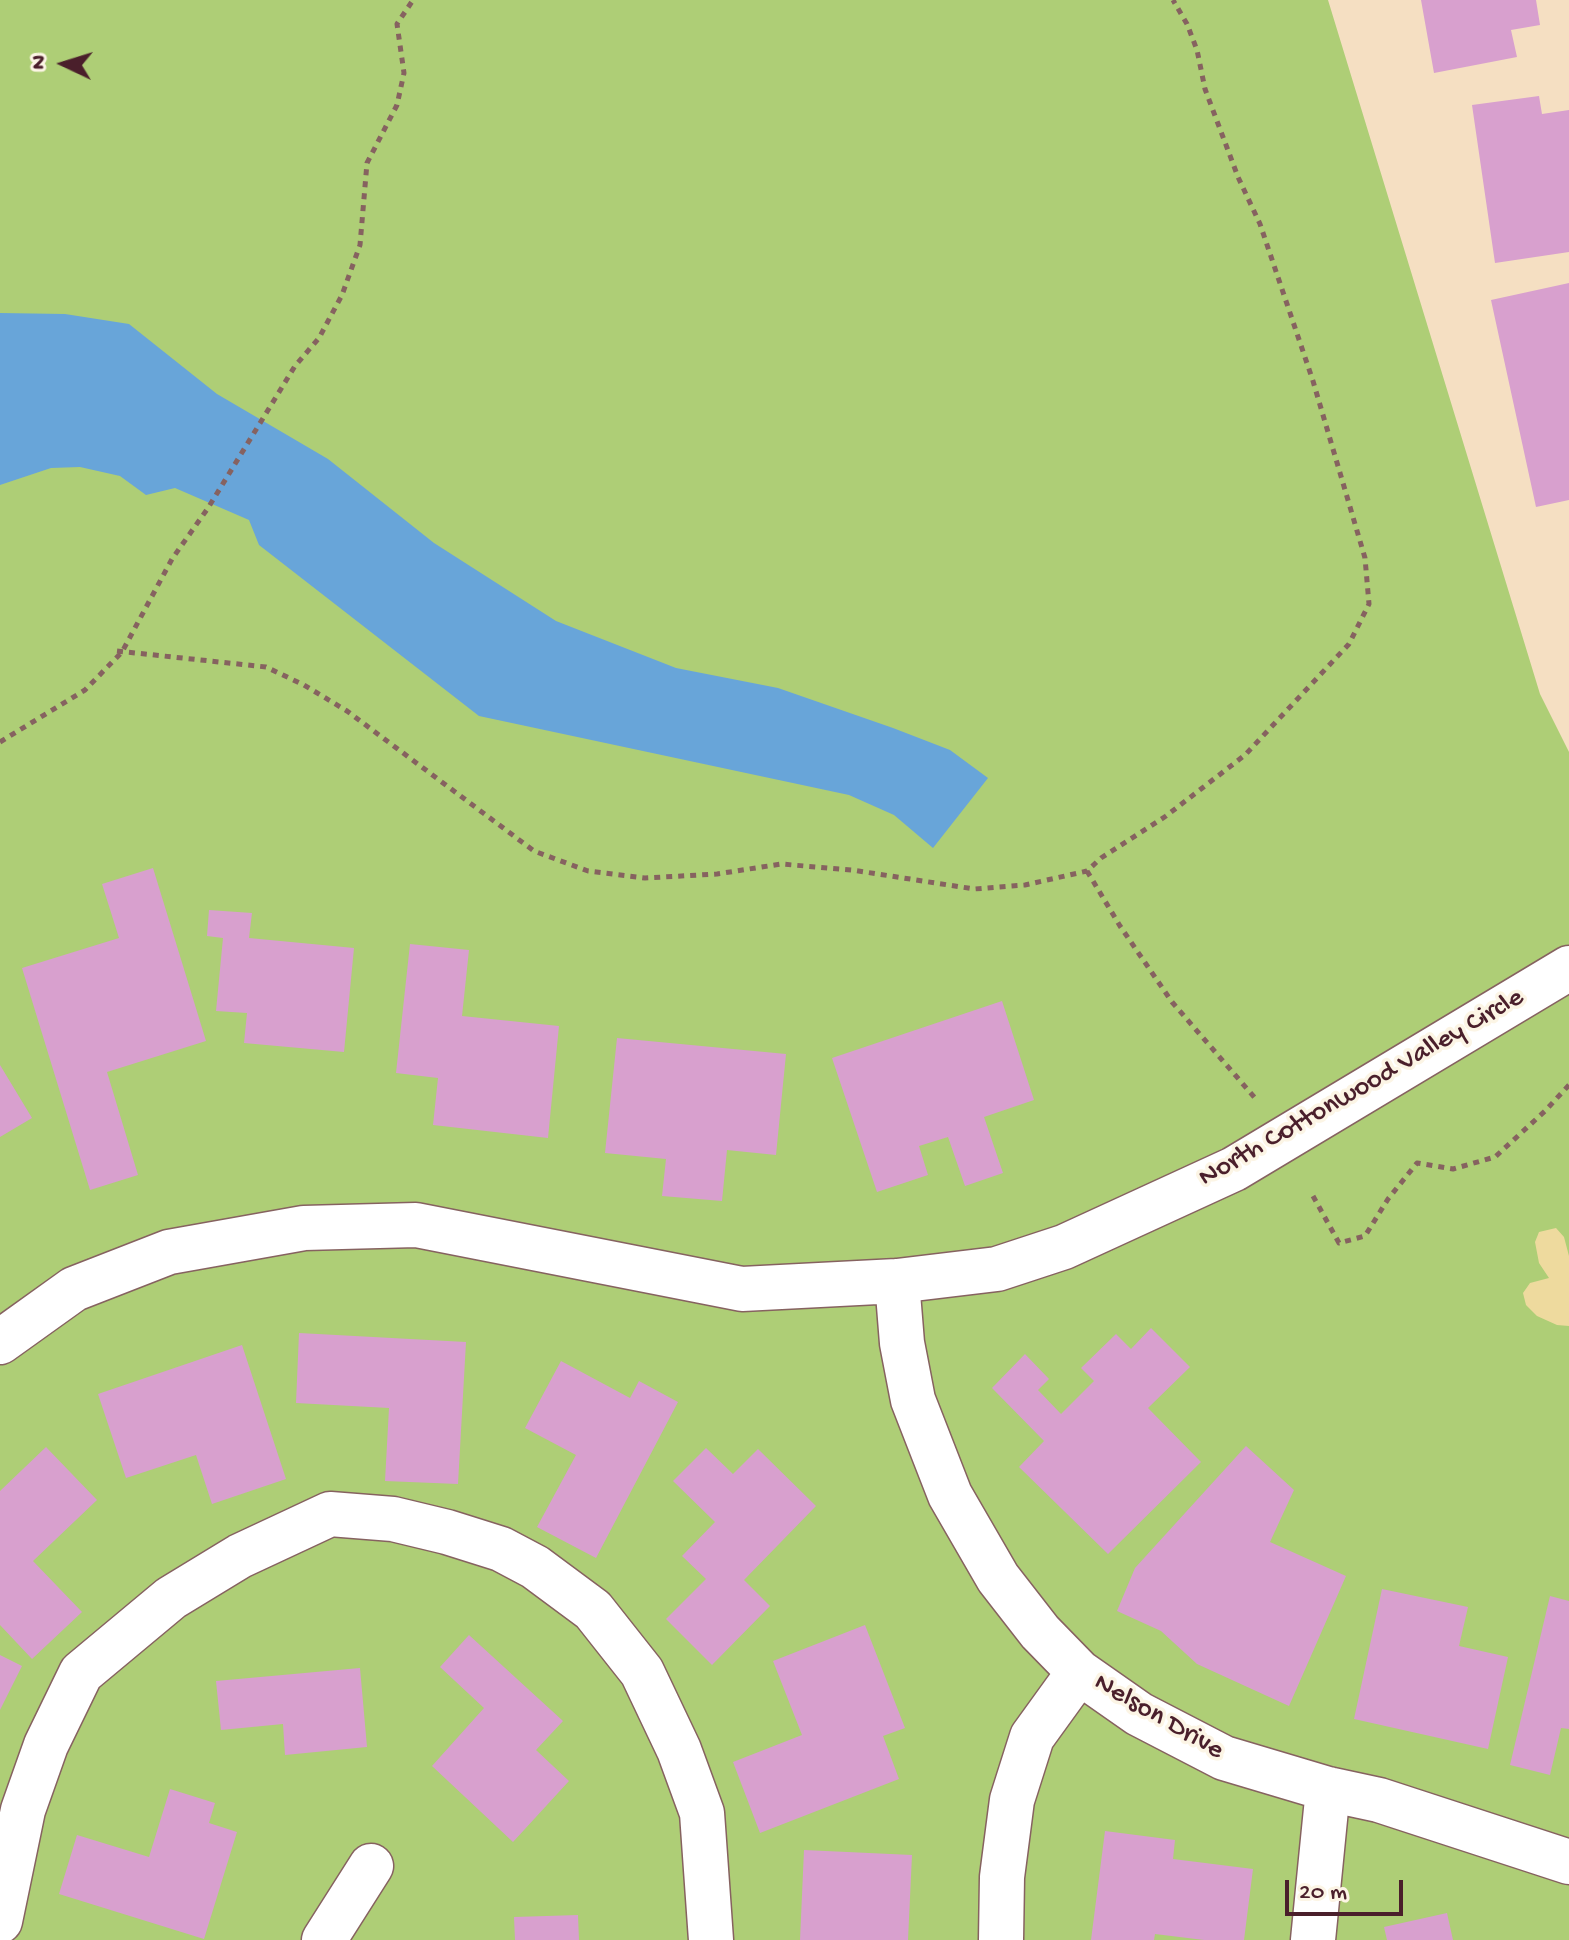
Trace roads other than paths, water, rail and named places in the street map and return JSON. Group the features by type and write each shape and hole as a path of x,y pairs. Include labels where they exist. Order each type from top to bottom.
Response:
{"street":[{"name":"North Cottonwood Valley Circle","path":"0,1342 74,1289 169,1252 304,1228 416,1225 742,1289 897,1281 997,1269 1064,1247 1234,1169 1569,968"},
{"name":"Nelson Drive","path":"897,1281 902,1343 913,1400 950,1495 998,1578 1040,1632 1079,1672 1139,1714 1224,1758 1328,1789 1379,1800 1569,1862"},
{"path":"0,1921 23,1810 46,1745 81,1673 171,1598 240,1556 330,1514 393,1519 501,1549 535,1567 593,1610 642,1672 679,1750 702,1813 711,1940"},
{"path":"1001,1940 1002,1877 1012,1800 1032,1737 1079,1672"},
{"path":"1313,1940 1328,1789"},
{"path":"324,1940 371,1866"}],"water":[{"path":"0,313 65,314 129,324 217,394 328,459 434,543 556,621 676,668 778,688 893,728 950,750 988,778 933,848 894,815 849,795 479,716 259,545 249,520 175,488 146,495 120,476 80,467 51,468 0,485"}]}
